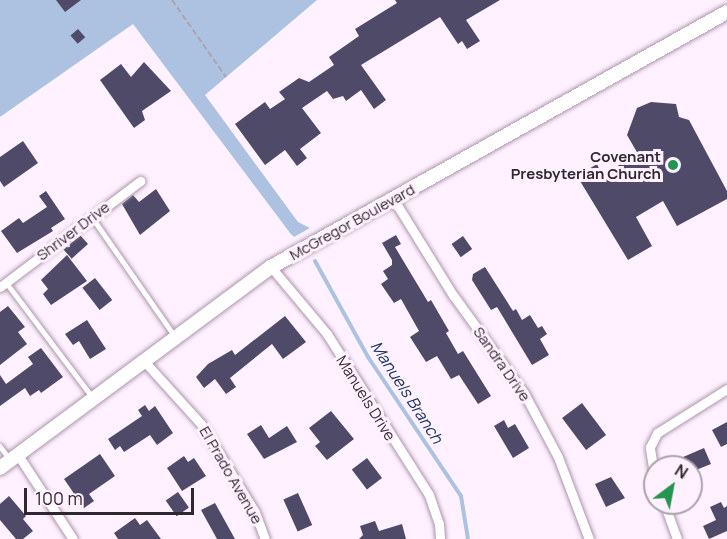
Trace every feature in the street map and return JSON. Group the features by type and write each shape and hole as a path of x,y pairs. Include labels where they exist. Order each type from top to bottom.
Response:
{"main road":[{"name":"McGregor Boulevard","path":"9,461 271,267 727,12"}],"street":[{"name":"Shriver Drive","path":"3,284 140,181"},
{"name":"Sandra Drive","path":"394,200 453,295 530,403 569,482 589,539"},
{"name":"Manuels Drive","path":"271,267 327,334 429,495 439,524 440,539"},
{"name":"El Prado Avenue","path":"144,361 201,424 255,512 266,539"},
{"path":"650,455 657,433 727,389"},
{"path":"9,461 73,539"},
{"path":"668,515 677,539"}],"lane":[{"path":"92,217 176,337"},
{"name":"Shriver Drive","path":"3,284 94,399"},
{"path":"0,446 9,461"}],"path":[{"path":"171,0 226,77"}],"water":[{"path":"0,0 317,0 205,95 298,222 310,228 294,237 290,233 133,24 0,117"}],"building":[{"path":"56,0 81,0 65,12"},
{"path":"395,0 500,0 466,20 480,41 467,49 462,41 458,44 440,17 361,65 386,100 374,109 361,90 346,101 343,96 333,99 327,91 302,108 321,133 300,149 307,158 297,166 285,150 265,165 235,124 265,102 270,109 285,99 279,92 299,78 309,82 334,65 329,57 359,36 355,29 397,3"},
{"path":"78,29 85,37 78,44 70,36"},
{"path":"144,62 171,91 142,111 145,120 134,128 100,80 121,64 131,77"},
{"path":"651,102 676,104 679,117 689,120 727,191 727,199 677,226 663,201 636,217 652,246 628,260 577,176 597,164 602,175 638,154 627,135 637,108"},
{"path":"23,141 38,163 4,187 0,181 0,157"},
{"path":"156,189 170,211 140,235 122,204 133,195 139,202"},
{"path":"46,191 65,219 51,228 53,231 17,253 1,231 19,218 23,223 47,207 39,196"},
{"path":"80,235 88,244 72,259 64,250"},
{"path":"396,235 401,244 395,247 428,302 431,300 449,331 446,333 458,354 463,351 491,396 478,404 459,375 451,379 437,356 426,362 410,337 419,331 401,299 394,303 381,284 388,279 383,271 392,265 392,260 382,243"},
{"path":"463,236 472,249 461,257 452,244"},
{"path":"67,255 87,281 51,305 43,294 48,289 41,280"},
{"path":"485,267 513,311 516,309 522,320 530,315 538,328 542,326 547,334 540,339 549,355 532,365 497,307 491,310 472,280 473,274"},
{"path":"95,278 112,300 100,310 82,288"},
{"path":"8,306 25,327 18,332 27,344 0,365 0,312"},
{"path":"285,316 306,342 283,359 272,344 230,378 236,387 226,394 215,379 204,388 196,377 208,364 232,350 235,355"},
{"path":"87,320 106,349 90,359 79,341 73,345 65,334"},
{"path":"41,348 63,377 41,393 39,390 30,396 25,388 0,406 0,375 6,384 33,364 28,357"},
{"path":"582,403 606,435 586,450 562,418"},
{"path":"145,405 149,411 155,406 173,433 157,445 150,435 124,452 120,446 115,450 108,439 142,416 138,410"},
{"path":"331,411 354,439 327,460 315,446 320,442 309,428"},
{"path":"504,420 508,428 515,424 529,448 513,458 494,426"},
{"path":"727,422 727,444 721,447 712,430"},
{"path":"261,425 269,438 287,426 297,442 264,459 247,434"},
{"path":"704,448 711,464 703,467 703,455 688,455"},
{"path":"100,454 115,476 89,494 94,501 84,508 64,479"},
{"path":"184,456 188,462 194,458 206,476 182,491 167,468"},
{"path":"367,458 382,478 367,489 352,469"},
{"path":"611,477 625,498 606,507 595,484"},
{"path":"178,492 189,508 177,516 166,501"},
{"path":"298,493 312,525 298,531 283,500"},
{"path":"9,496 26,516 23,519 33,531 23,539 16,539 0,520 0,504"},
{"path":"721,502 724,508 727,506 727,531 709,539 703,526 716,520 710,507"},
{"path":"215,503 235,539 217,539 201,510"},
{"path":"135,518 140,525 147,520 161,539 118,539 114,533"},
{"path":"375,521 379,531 402,524 406,539 359,539 363,535 360,526"}],"waterway":[{"name":"Manuels Branch","path":"315,261 368,357 461,496 468,539"}],"place":[{"name":"Covenant Presbyterian Church","path":"673,165"}]}
